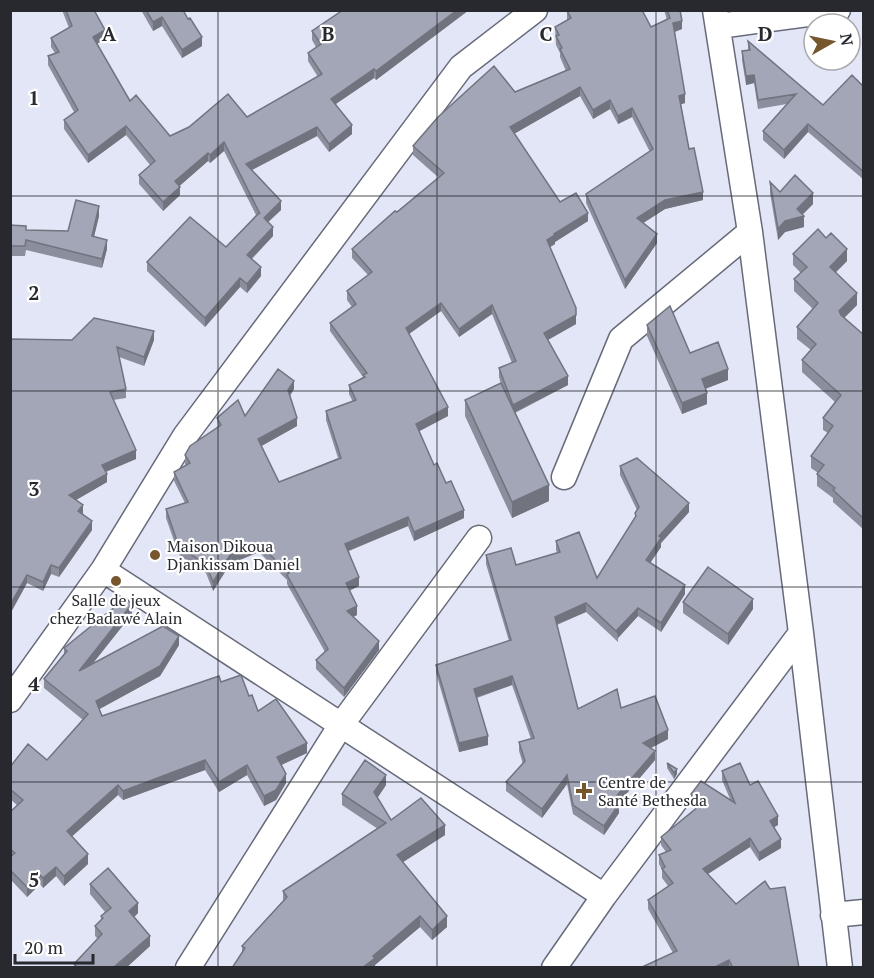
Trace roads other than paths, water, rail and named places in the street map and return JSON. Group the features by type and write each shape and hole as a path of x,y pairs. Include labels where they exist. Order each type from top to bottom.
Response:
{"street":[{"path":"10,700 103,570 185,436 461,68 535,10"},
{"path":"838,10 717,18 750,232 801,633 840,968"},
{"path":"564,477 621,339 750,232"},
{"path":"188,968 341,725 479,538"},
{"path":"103,570 604,896"},
{"path":"554,968 604,896 801,633"},
{"path":"834,915 864,912"}],"place":[{"name":"Maison Dikoua Djankissam Daniel","path":"155,555"},
{"name":"Salle de jeux chez Badawé Alain","path":"116,581"},
{"name":"Centre de Santé Bethesda","path":"584,791"}]}
